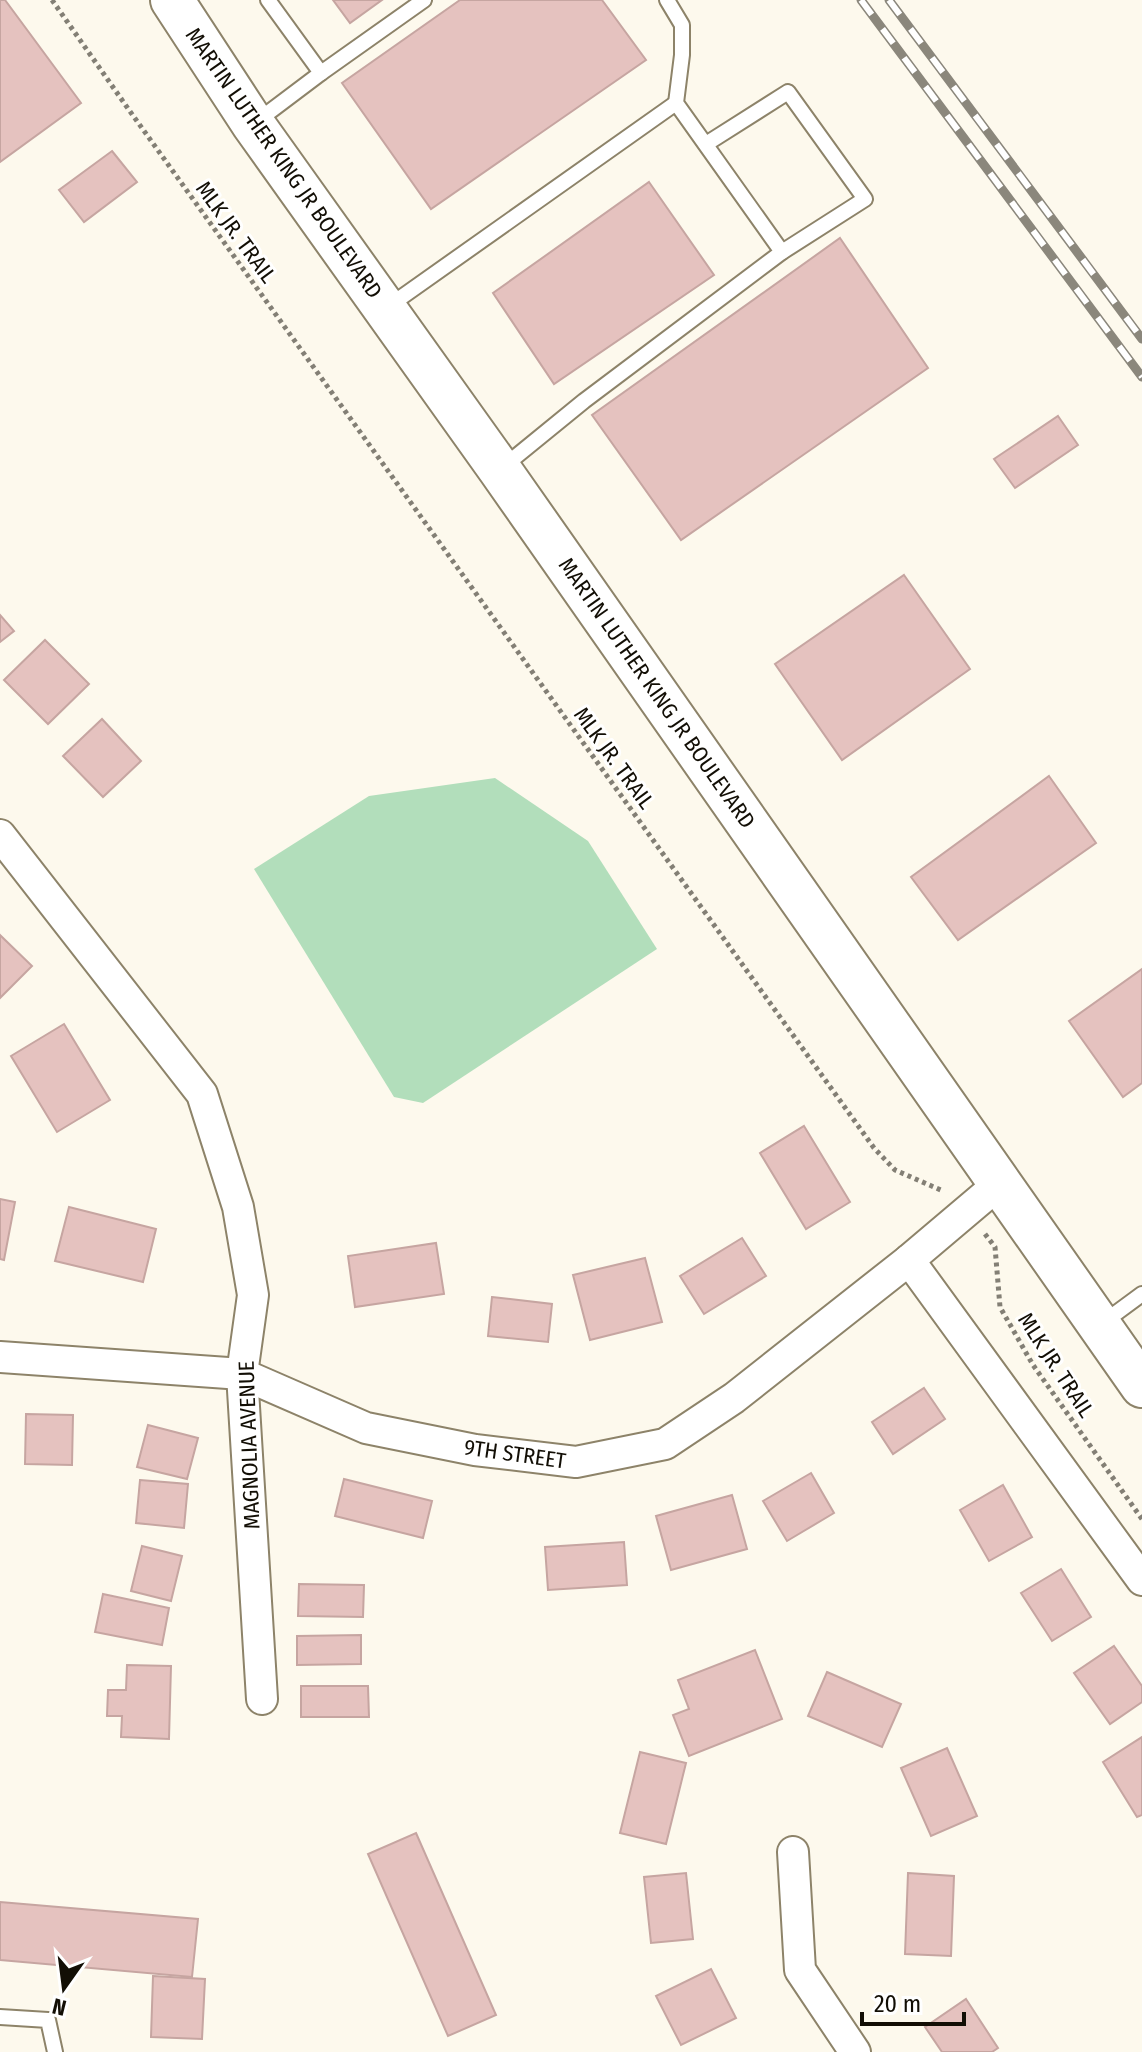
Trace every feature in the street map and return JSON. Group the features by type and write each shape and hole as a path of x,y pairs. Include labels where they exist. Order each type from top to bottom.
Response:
{"main road":[{"name":"MARTIN LUTHER KING JR BOULEVARD","path":"172,0 253,124 500,470 1142,1386"}],"street":[{"name":"MAGNOLIA AVENUE","path":"0,835 202,1094 238,1207 253,1295 242,1374 262,1699"},
{"name":"9TH STREET","path":"0,1357 242,1374 366,1428 475,1450 576,1462 665,1444 734,1398 909,1260 1000,1183"},
{"path":"909,1260 1142,1580"},
{"path":"793,1852 800,1970 855,2052"}],"lane":[{"path":"268,0 321,73"},
{"path":"253,124 424,0"},
{"path":"667,0 682,25 676,103 782,252"},
{"path":"500,470 584,401 782,252 865,199 788,92 706,144"},
{"path":"386,309 676,103"},
{"path":"1100,1325 1142,1294"},
{"path":"0,2017 48,2020 55,2052"}],"path":[{"name":"MLK JR. TRAIL","path":"52,0 874,1148 895,1170 959,1199 995,1247 1000,1307 1033,1365 1142,1519"}],"green space":[{"path":"495,778 588,841 657,949 423,1103 394,1097 254,869 369,796"}],"building":[{"path":"0,0 5,0 81,103 0,162"},
{"path":"333,0 382,0 350,23"},
{"path":"460,0 602,0 646,60 431,209 342,83"},
{"path":"112,151 137,182 84,222 59,190"},
{"path":"649,182 714,275 554,384 493,293"},
{"path":"840,238 928,368 681,540 592,415"},
{"path":"1058,416 1078,445 1015,488 994,459"},
{"path":"904,575 970,669 842,760 775,664"},
{"path":"0,615 14,631 0,642"},
{"path":"45,640 89,684 48,724 4,680"},
{"path":"102,719 141,761 103,797 63,756"},
{"path":"1049,776 1096,843 958,940 911,877"},
{"path":"0,935 32,966 0,998"},
{"path":"1142,969 1142,1083 1123,1097 1069,1021"},
{"path":"64,1024 110,1100 57,1132 11,1056"},
{"path":"804,1126 850,1202 806,1229 760,1153"},
{"path":"0,1199 15,1202 4,1260 0,1259"},
{"path":"69,1207 156,1229 143,1282 55,1261"},
{"path":"742,1238 766,1276 704,1314 680,1276"},
{"path":"436,1243 444,1294 355,1307 348,1256"},
{"path":"645,1258 662,1322 590,1340 573,1275"},
{"path":"492,1297 552,1304 548,1342 488,1336"},
{"path":"924,1388 945,1419 893,1454 872,1422"},
{"path":"26,1414 73,1415 72,1465 25,1464"},
{"path":"148,1425 198,1438 187,1479 137,1467"},
{"path":"811,1473 834,1513 787,1541 763,1501"},
{"path":"344,1479 432,1501 423,1538 335,1516"},
{"path":"140,1480 188,1484 184,1528 136,1523"},
{"path":"1003,1485 1032,1537 989,1561 960,1510"},
{"path":"732,1495 747,1549 671,1570 656,1516"},
{"path":"624,1542 627,1585 548,1590 545,1547"},
{"path":"142,1546 182,1556 171,1601 131,1591"},
{"path":"1061,1569 1091,1617 1052,1641 1021,1593"},
{"path":"299,1584 364,1585 363,1617 298,1616"},
{"path":"103,1594 169,1608 162,1645 95,1632"},
{"path":"361,1635 361,1664 297,1665 297,1636"},
{"path":"1114,1646 1142,1686 1142,1702 1110,1724 1074,1673"},
{"path":"755,1650 782,1719 689,1756 673,1715 689,1709 678,1680"},
{"path":"127,1665 171,1666 169,1739 121,1737 122,1716 107,1716 108,1690 126,1690"},
{"path":"827,1672 901,1704 882,1747 808,1716"},
{"path":"301,1686 368,1686 369,1717 301,1717"},
{"path":"1142,1737 1142,1815 1137,1817 1103,1762"},
{"path":"947,1748 977,1816 931,1836 901,1768"},
{"path":"640,1752 686,1763 666,1844 620,1833"},
{"path":"416,1833 496,2015 448,2036 368,1854"},
{"path":"686,1873 693,1939 651,1943 644,1877"},
{"path":"908,1873 954,1876 951,1956 905,1954"},
{"path":"0,1902 198,1919 192,1977 0,1960"},
{"path":"711,1969 736,2018 681,2045 656,1996"},
{"path":"153,1976 205,1979 202,2039 151,2037"},
{"path":"966,1999 998,2048 992,2052 942,2052 925,2027"}],"railway":[{"path":"861,0 1142,377"},
{"path":"889,0 1142,339"}]}
